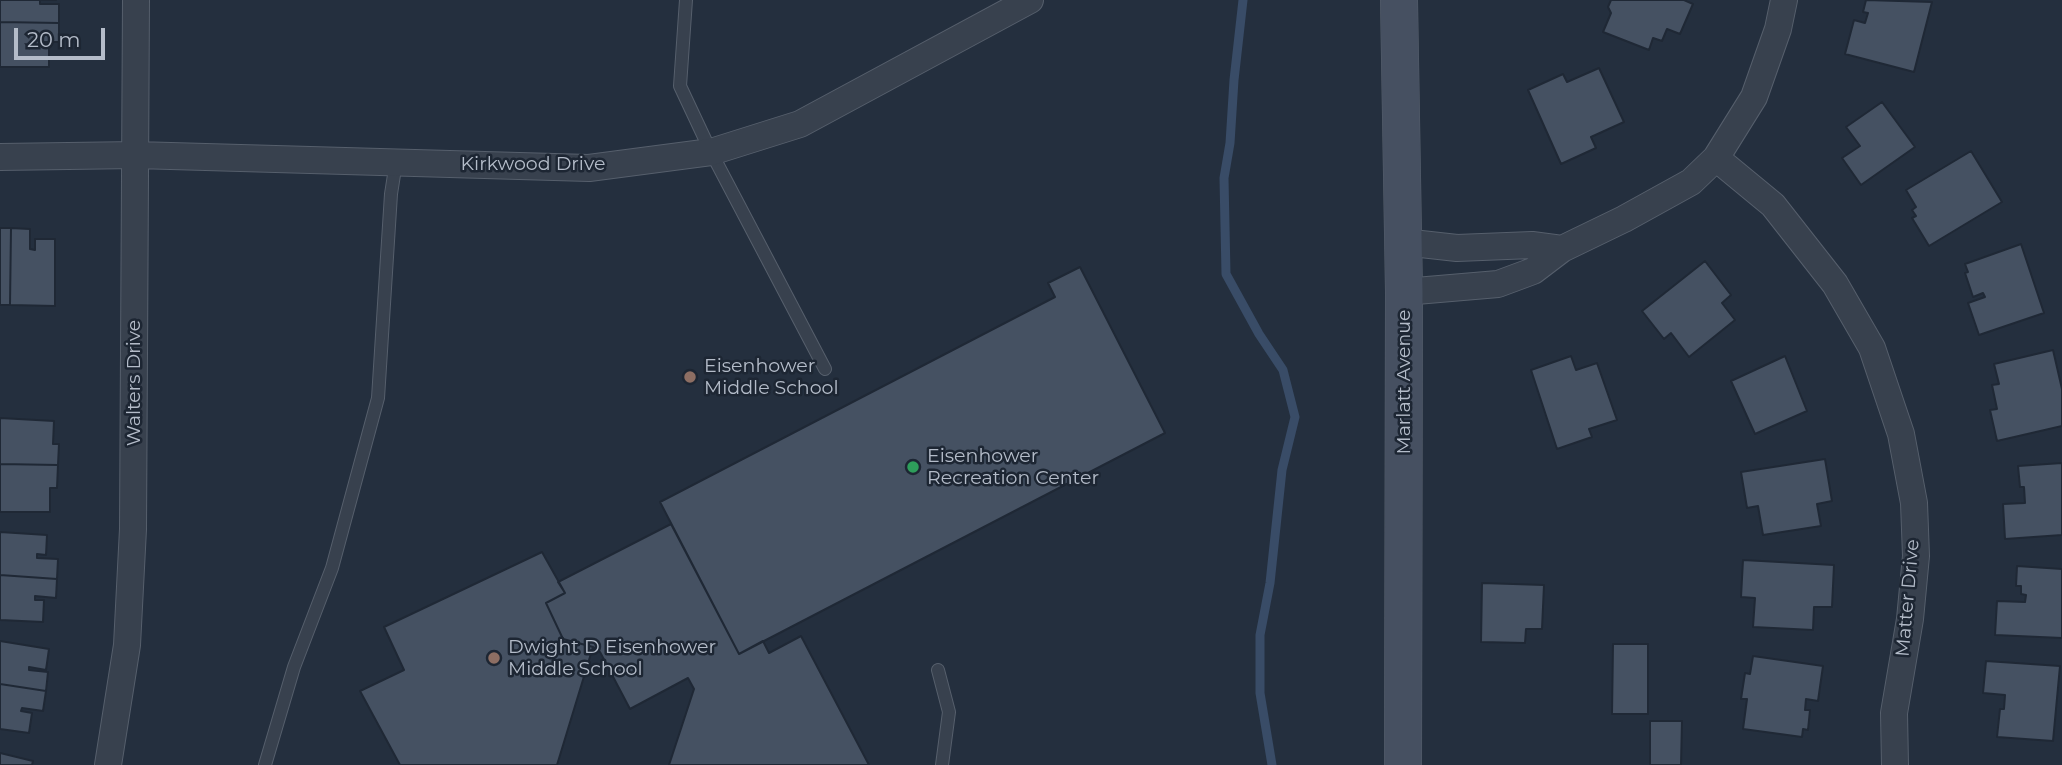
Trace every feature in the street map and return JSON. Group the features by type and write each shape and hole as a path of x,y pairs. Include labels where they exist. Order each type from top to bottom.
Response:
{"street":[{"name":"Walters Drive","path":"108,765 127,645 133,542 136,0"},
{"name":"Kirkwood Drive","path":"0,157 136,155 589,168 711,152 800,124 1030,0"},
{"name":"Marlatt Avenue","path":"1399,0 1404,292 1403,765"},
{"path":"1404,292 1498,284 1533,271 1562,249 1624,219 1690,182 1716,158 1754,97 1778,29 1784,0"},
{"name":"Matter Drive","path":"1716,158 1773,205 1835,284 1872,348 1901,435 1913,503 1916,556 1910,619 1894,713 1895,765"},
{"path":"1403,242 1457,248 1532,245 1562,249"}],"lane":[{"path":"686,0 680,86 711,152 825,369"},
{"path":"265,765 299,655 332,568 378,398 391,194 396,162"},
{"path":"938,670 949,712 942,765"}],"building":[{"path":"0,0 40,0 40,4 59,4 59,23 0,22"},
{"path":"1611,0 1684,0 1693,4 1680,34 1667,29 1662,41 1653,38 1649,50 1603,32 1611,13 1608,7"},
{"path":"1866,0 1932,2 1914,72 1845,54 1854,20 1865,23 1868,13 1863,12"},
{"path":"0,22 59,23 59,42 40,42 39,46 49,46 49,67 0,67"},
{"path":"1599,68 1624,122 1591,137 1596,148 1561,164 1528,90 1563,74 1567,82"},
{"path":"1882,102 1915,147 1861,185 1842,158 1860,146 1846,127"},
{"path":"1971,151 2002,202 1929,246 1912,218 1916,216 1912,210 1916,207 1906,190"},
{"path":"0,228 11,228 10,305 0,305"},
{"path":"11,228 30,229 30,249 35,250 35,239 55,239 55,306 10,305"},
{"path":"2021,244 2044,313 1979,335 1968,303 1985,297 1983,293 1973,297 1965,273 1968,272 1965,264"},
{"path":"1705,261 1731,295 1722,303 1735,320 1689,357 1671,333 1664,339 1642,311"},
{"name":"Eisenhower Recreation Center","path":"1080,267 1165,433 739,654 660,502 1055,297 1048,283"},
{"path":"2053,350 2062,389 2062,426 1997,441 1990,410 1997,409 1992,385 1999,384 1994,364"},
{"path":"1571,356 1576,370 1597,363 1617,420 1589,429 1592,437 1557,449 1531,370"},
{"path":"1785,356 1807,411 1755,434 1731,381"},
{"path":"0,418 54,421 53,444 59,444 58,465 0,464"},
{"path":"1825,459 1832,501 1817,504 1821,526 1763,535 1758,506 1747,508 1741,472"},
{"path":"2062,463 2062,535 2005,539 2003,504 2025,503 2018,466"},
{"path":"0,464 58,465 57,488 50,488 50,512 0,512"},
{"path":"671,524 739,654 763,641 769,653 801,636 869,765 669,765 694,689 688,678 630,709 600,652 593,647 563,639 546,603 565,593 558,582"},
{"path":"0,532 47,535 46,555 37,554 37,558 58,559 57,579 0,575"},
{"name":"Dwight D Eisenhower Middle School","path":"542,552 565,593 546,603 563,639 593,647 557,765 400,765 360,691 404,670 384,627"},
{"path":"1743,560 1834,565 1832,607 1814,607 1813,630 1753,627 1755,598 1741,597"},
{"path":"2017,566 2062,569 2062,638 1995,635 1997,601 2025,602 2026,595 2021,594 2021,586 2016,586"},
{"path":"0,575 57,579 56,598 35,596 35,600 44,600 43,622 0,620"},
{"path":"1482,583 1544,585 1542,629 1526,629 1525,643 1481,642"},
{"path":"0,641 49,649 46,670 29,667 29,670 48,672 46,691 0,684"},
{"path":"1613,644 1648,644 1648,714 1612,714"},
{"path":"1753,656 1823,666 1818,701 1806,699 1805,710 1810,710 1808,730 1803,729 1802,737 1743,729 1747,699 1741,699 1745,673 1750,674"},
{"path":"1986,661 2060,666 2053,741 1997,737 2000,709 2004,709 2005,695 1983,693"},
{"path":"0,684 46,691 43,711 22,708 21,711 32,713 29,733 0,729"},
{"path":"1650,721 1682,721 1681,765 1650,765"},
{"path":"0,753 33,761 32,765 0,765"}],"waterway":[{"path":"1243,0 1230,143 1224,178 1226,274 1259,334 1283,370 1295,417 1282,470 1270,583 1260,635 1260,693 1272,765"}],"place":[{"name":"Eisenhower Middle School","path":"690,377"},
{"name":"Eisenhower Recreation Center","path":"913,467"},
{"name":"Dwight D Eisenhower Middle School","path":"494,658"}]}
